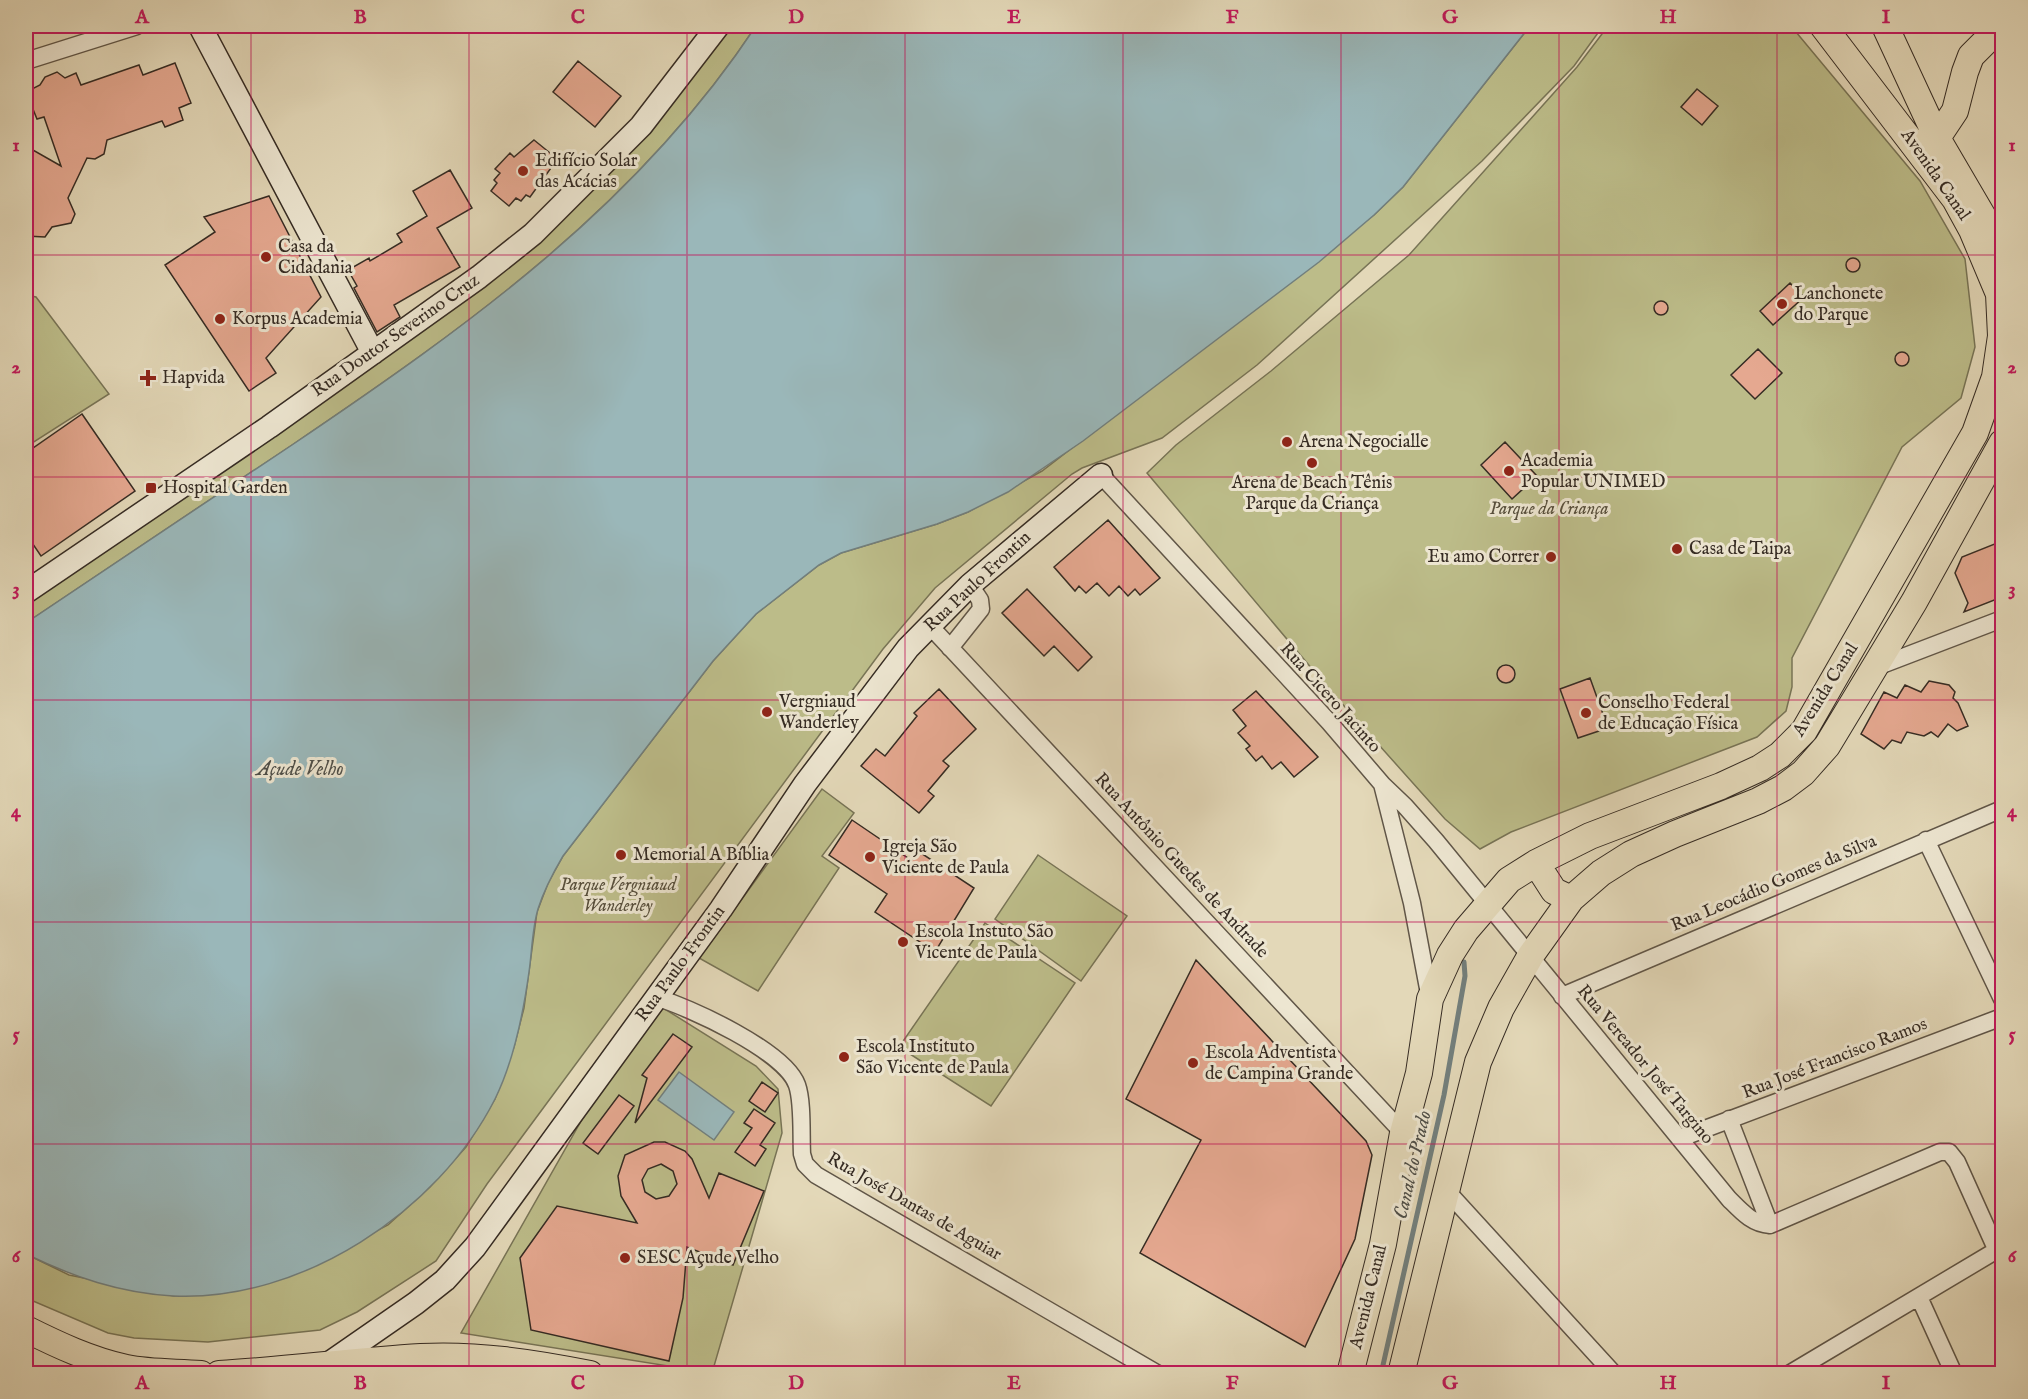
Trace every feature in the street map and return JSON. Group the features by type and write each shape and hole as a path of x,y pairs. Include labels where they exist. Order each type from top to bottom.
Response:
{"main road":[{"path":"201,26 373,353"},
{"name":"Rua Doutor Severino Cruz","path":"26,592 270,427 479,277 533,234 641,126 718,26"},
{"name":"Avenida Canal","path":"1350,1374 1383,1244 1403,1133 1419,1073 1430,999 1450,955 1466,930 1509,880 1536,863 1590,836 1720,786 1760,768 1780,755 1804,731 1975,433 1995,377 2000,357 2001,300 1972,230 1955,199 1823,26"},
{"name":"Avenida Canal","path":"1885,26 1937,138 2002,249"},
{"path":"1937,138 1955,111 1971,56 2001,26"},
{"name":"Avenida Canal","path":"1401,1374 1478,1062 1501,1008 1531,955 1571,899 1602,873 1631,854 1758,801 1783,788 1803,773 1827,746 1914,602 2000,450"},
{"name":"Rua Paulo Frontin","path":"219,1374 346,1367 445,1280 526,1181 655,997 721,909 805,784 908,648 970,585 1101,475"},
{"path":"1536,863 1554,891 1571,899"},
{"path":"26,1329 68,1350 105,1363 128,1368 201,1374"},
{"path":"346,1367 457,1357 590,1374"}],"street":[{"path":"26,61 137,26"},
{"name":"Rua Cicero Jacinto","path":"1101,475 1329,722 1382,784 1412,903 1430,999"},
{"path":"950,648 981,609 980,600 970,585"},
{"path":"1873,668 2002,619"},
{"name":"Rua Antônio Guedes de Andrade","path":"930,626 1403,1133"},
{"path":"1382,784 1405,806 1488,903"},
{"name":"Rua Leocádio Gomes da Silva","path":"1562,996 2002,809"},
{"path":"1926,840 2002,999"},
{"name":"Rua Vereador José Targino","path":"1488,903 1729,1199 1760,1225 1770,1226"},
{"name":"Rua José Dantas de Aguiar","path":"655,997 675,1003 706,1018 786,1066 798,1087 802,1154 805,1164 816,1175 1158,1374"},
{"name":"Rua José Francisco Ramos","path":"1681,1138 2002,1017"},
{"path":"1730,1119 1770,1226 1940,1152 1949,1152 1957,1162 2000,1249 1789,1374"},
{"path":"1445,1189 1614,1374"},
{"path":"1919,1297 1954,1374"}],"green space":[{"path":"723,26 756,26 709,91 658,151 603,206 545,258 485,308 422,355 26,623 26,602 547,230"},
{"name":"Parque Vergniaud Wanderley","path":"1530,26 1603,26 1574,66 1482,161 1257,365 1162,438 1082,468 1072,474 935,588 883,649 487,1184 436,1261 357,1312 320,1330 208,1342 134,1338 108,1333 26,1298 26,1254 69,1275 174,1296 229,1291 284,1278 388,1225 430,1187 466,1147 495,1099 514,1047 524,1008 537,912 548,883 563,856 713,661 756,614 819,565 841,553 937,524 968,512 1042,471 1374,215 1403,187"},
{"name":"Parque da Criança","path":"1608,26 1791,26 1920,181 1965,259 1975,347 1961,398 1902,447 1792,658 1792,687 1786,711 1757,737 1511,832 1480,849 1445,819 1329,689 1147,473 1176,445 1271,371 1409,255 1577,67"},
{"path":"26,295 36,297 109,394 26,447"},
{"path":"822,789 854,813 822,856 839,868 758,991 699,958"},
{"path":"1038,855 1127,916 1081,981 995,919"},
{"path":"985,923 1075,983 991,1106 899,1047"},
{"name":"SESC Açude Velho","path":"660,1006 756,1066 778,1089 782,1133 712,1373 461,1333 584,1116"}],"water":[{"name":"Açude Velho","path":"756,26 1530,26 1403,187 1319,262 1083,441 1008,492 937,524 841,553 819,565 756,614 713,661 563,856 538,909 521,1021 502,1084 470,1140 439,1178 402,1213 361,1242 316,1266 269,1284 221,1294 173,1296 134,1291 79,1277 26,1254 26,623 358,400 485,308 603,206 658,151 709,91"},
{"path":"679,1072 734,1112 714,1140 658,1100"}],"building":[{"path":"578,61 621,96 595,127 553,92"},
{"path":"175,63 191,103 179,108 183,120 165,127 162,121 107,140 104,154 95,159 87,158 68,198 75,214 71,223 52,227 45,237 26,236 26,146 61,166 44,117 37,119 26,92 40,85 45,77 57,72 65,78 76,73 81,85 139,65 143,75"},
{"path":"1697,89 1718,106 1702,125 1681,107"},
{"name":"Edifício Solar das Acácias","path":"534,140 555,157 548,166 551,168 530,197 526,195 521,201 516,198 509,206 491,191 497,183 494,180 500,173 495,169 510,153 514,157"},
{"path":"450,170 472,208 437,228 460,267 394,305 400,317 377,332 354,288 357,286 348,270 369,258 370,261 402,242 397,234 427,216 413,191"},
{"path":"269,196 321,297 266,358 276,373 249,391 165,265 215,232 204,217"},
{"path":"1850,258 1856,258 1860,265 1856,272 1850,272 1846,268 1846,262"},
{"name":"Lanchonete do Parque","path":"1790,283 1804,297 1773,325 1760,311"},
{"path":"1658,301 1664,301 1668,308 1664,315 1658,315 1654,311 1654,305"},
{"path":"1758,349 1782,373 1755,399 1731,375"},
{"path":"1899,352 1905,352 1909,359 1905,366 1899,366 1895,362 1895,356"},
{"path":"82,414 135,491 41,556 26,534 26,453"},
{"name":"Academia Popular UNIMED","path":"1505,442 1537,476 1512,499 1481,465"},
{"path":"1108,520 1160,578 1140,595 1135,589 1128,596 1119,586 1109,596 1097,583 1086,593 1079,586 1075,591 1054,567"},
{"path":"2002,541 2002,597 1964,612 1968,603 1955,573 1962,557"},
{"path":"1027,589 1092,657 1078,671 1054,646 1044,656 1002,613"},
{"path":"1506,665 1512,668 1515,674 1512,680 1506,683 1500,680 1497,674 1500,668"},
{"name":"Conselho Federal de Educação Física","path":"1590,678 1608,728 1578,738 1560,689"},
{"path":"1929,681 1949,685 1955,692 1953,698 1958,703 1968,726 1957,731 1948,724 1938,737 1931,732 1924,736 1907,732 1901,743 1892,740 1884,749 1861,734 1884,692 1897,698 1905,685 1921,692"},
{"path":"939,689 976,729 943,761 949,766 928,791 934,796 919,813 861,766 876,749 885,756 917,716 914,713"},
{"path":"1256,691 1318,757 1294,777 1281,762 1272,769 1262,756 1256,761 1246,749 1250,746 1238,733 1246,726 1233,710"},
{"path":"852,820 911,860 918,851 974,888 935,952 875,912 887,894 829,855"},
{"path":"1196,960 1366,1141 1372,1155 1355,1239 1305,1347 1140,1253 1201,1140 1126,1099"},
{"path":"673,1034 692,1047 635,1123 647,1078 642,1075"},
{"path":"762,1082 778,1093 765,1112 749,1101"},
{"path":"619,1095 634,1106 598,1154 583,1143"},
{"path":"754,1109 775,1123 760,1145 766,1149 755,1166 735,1152 752,1128 744,1123"},
{"path":"654,1142 665,1142 685,1151 692,1159 709,1198 719,1173 764,1191 733,1265 687,1247 683,1298 669,1361 531,1330 520,1258 557,1206 637,1223 621,1196 618,1176 625,1155","holes":["661,1164 673,1171 677,1184 669,1196 656,1199 645,1192 642,1180 648,1169"]}],"waterway":[{"name":"Canal do Prado","path":"1381,1374 1444,1095 1465,976 1464,962"}],"place":[{"name":"Edifício Solar das Acácias","path":"523,171"},
{"name":"Casa da Cidadania","path":"266,257"},
{"name":"Lanchonete do Parque","path":"1782,304"},
{"name":"Korpus Academia","path":"220,319"},
{"name":"Hapvida","path":"148,378"},
{"name":"Arena Negocialle","path":"1287,442"},
{"name":"Arena de Beach Tênis Parque da Criança","path":"1312,463"},
{"name":"Academia Popular UNIMED","path":"1509,471"},
{"name":"Hospital Garden","path":"151,488"},
{"name":"Casa de Taipa","path":"1677,549"},
{"name":"Eu amo Correr","path":"1551,557"},
{"name":"Vergniaud Wanderley","path":"767,712"},
{"name":"Conselho Federal de Educação Física","path":"1586,713"},
{"name":"Memorial A Bíblia","path":"621,855"},
{"name":"Igreja São Viciente de Paula","path":"870,857"},
{"name":"Escola Instuto São Vicente de Paula","path":"903,942"},
{"name":"Escola Instituto São Vicente de Paula","path":"844,1057"},
{"name":"Escola Adventista de Campina Grande","path":"1193,1063"},
{"name":"SESC Açude Velho","path":"625,1258"}]}
